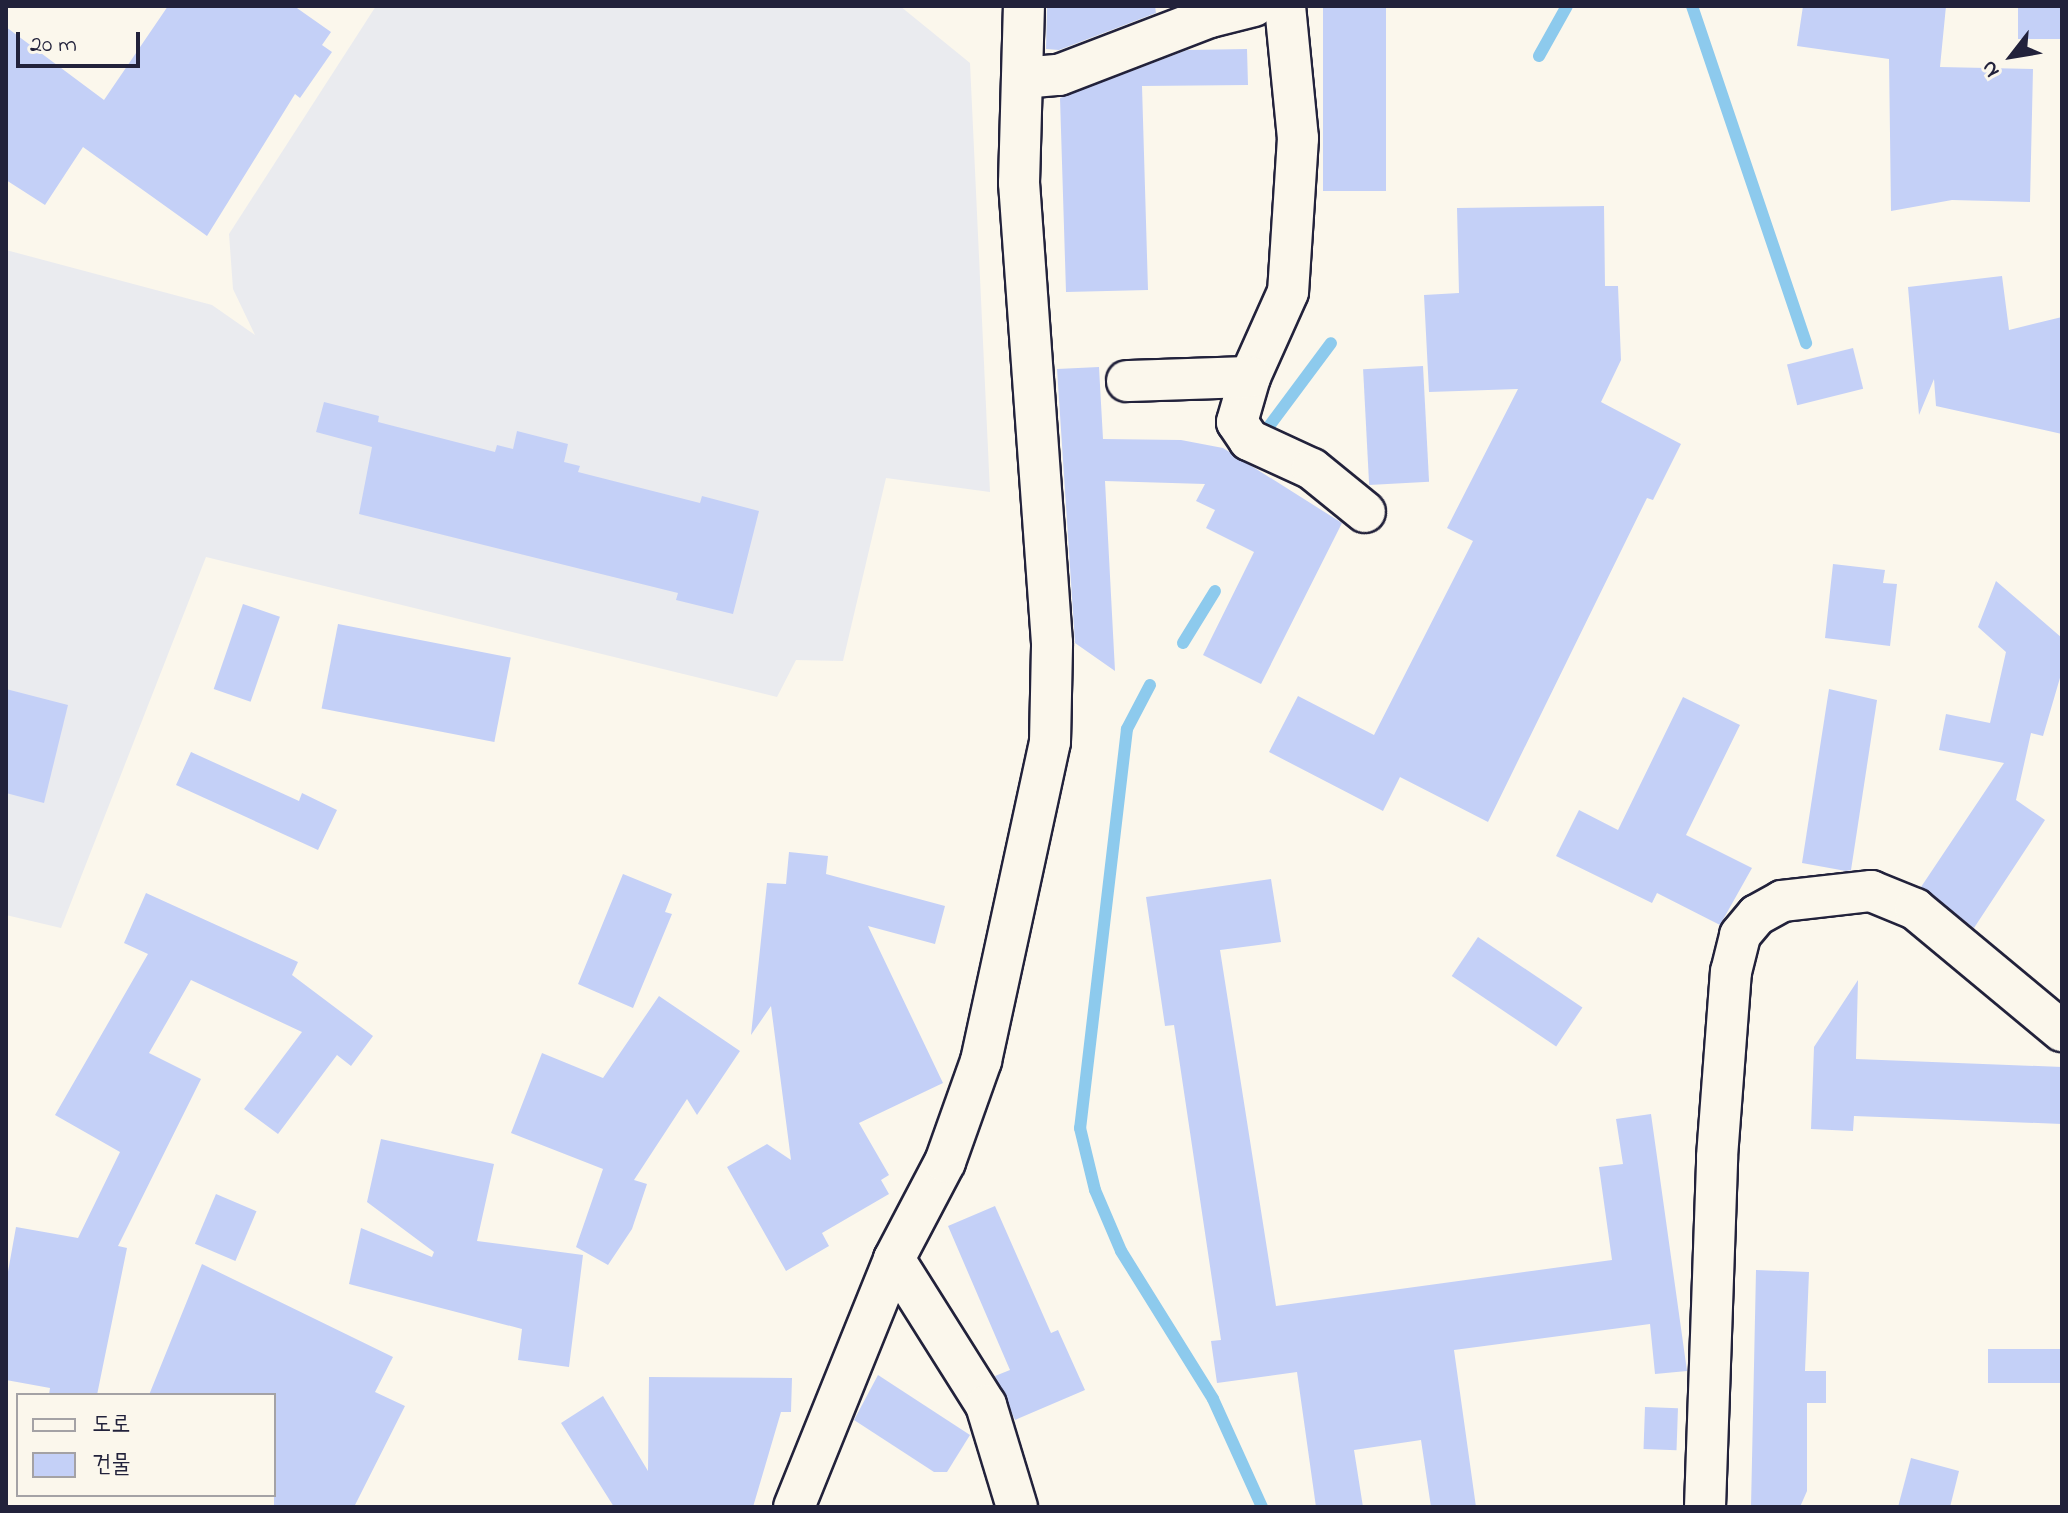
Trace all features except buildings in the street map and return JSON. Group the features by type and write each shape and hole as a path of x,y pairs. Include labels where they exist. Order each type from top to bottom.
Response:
{"street":[{"path":"794,1507 894,1259 945,1162 981,1061 1050,742 1052,643 1019,183 1024,6"},
{"path":"1022,78 1059,75 1210,17 1254,6"},
{"path":"1285,6 1298,138 1288,292 1250,377 1237,422 1249,440 1312,469 1365,512"},
{"path":"1127,381 1250,377"},
{"path":"1705,1507 1717,1157 1731,972 1740,935 1757,915 1782,901 1871,891 1915,909 2062,1031"},
{"path":"894,1259 986,1405 1017,1507"}],"shaded area":[{"path":"376,6 900,6 970,63 990,492 886,478 843,661 796,660 777,697 206,557 61,928 6,915 6,250 212,305 255,335 233,289 229,234"}],"waterway":[{"path":"1539,56 1567,6"},
{"path":"1692,6 1806,343"},
{"path":"1267,429 1331,343"},
{"path":"1183,643 1215,591"},
{"path":"1150,685 1127,729 1080,1128 1095,1190 1121,1251 1213,1399 1262,1507"}]}
